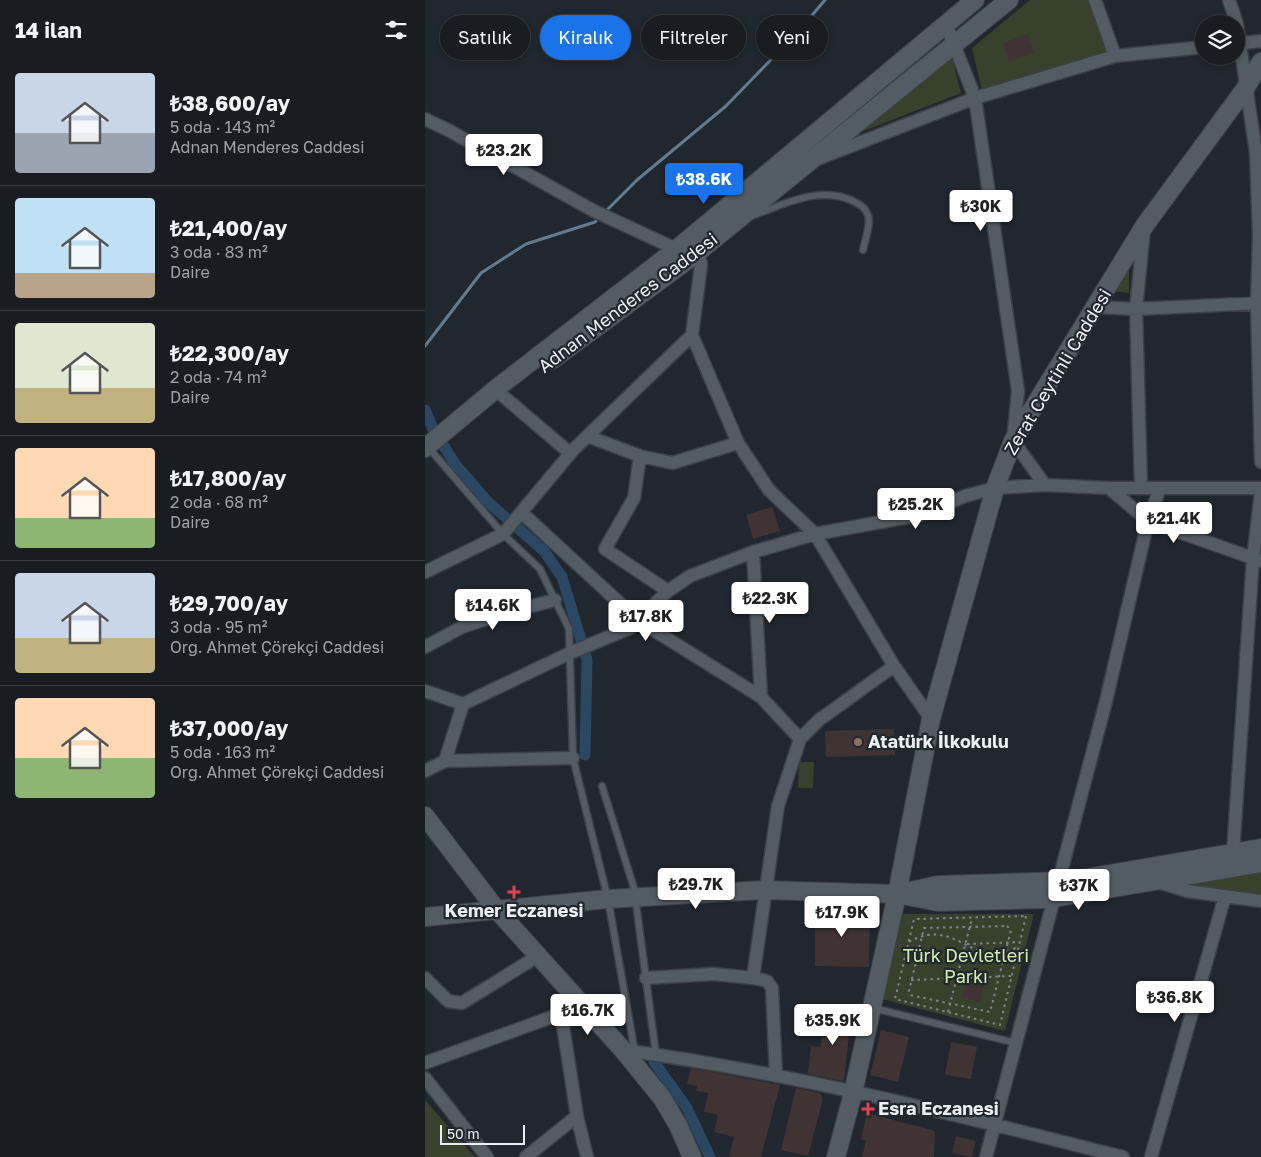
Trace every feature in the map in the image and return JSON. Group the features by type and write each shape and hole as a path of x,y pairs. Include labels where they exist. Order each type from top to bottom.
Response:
{"main road":[{"name":"Adnan Menderes Caddesi","path":"450,428 503,396 685,252 975,0"},
{"name":"Adnan Menderes Caddesi","path":"426,447 497,388 685,252 743,216 1009,0"},
{"name":"Zerat Ceytinli Caddesi","path":"836,1157 853,1093 897,894 931,719 995,488 1013,441 1097,307 1145,225 1245,89 1261,62"},
{"path":"425,816 432,834 496,909 581,1006 632,1057 662,1098 678,1125 692,1157"},
{"path":"1156,874 1261,848"},
{"path":"425,917 608,899 764,890 897,894 974,910 1057,890 1156,874 1261,863"},
{"path":"897,894 938,885 1057,890"}],"street":[{"path":"1095,0 1115,56"},
{"path":"1229,0 1234,15"},
{"path":"946,24 975,98 1018,392 1013,441 1045,485"},
{"path":"1245,42 1261,41"},
{"path":"813,160 975,98 1115,56 1195,48"},
{"path":"1241,65 1256,153 1260,235 1261,462"},
{"path":"425,119 594,211 700,260 701,265 692,335 738,443 769,490 815,534 894,666 931,719"},
{"path":"1141,488 1136,309 1145,225"},
{"path":"1097,307 1136,309 1259,304"},
{"path":"425,572 503,534 570,453 692,335"},
{"path":"503,396 570,453"},
{"path":"587,436 640,456 672,463 738,443"},
{"path":"640,456 634,498 605,549 668,591"},
{"path":"425,691 463,704 574,651 625,631 639,621 668,591 697,572 753,552 815,534 919,515 965,496 995,488 1045,485 1109,488 1261,488"},
{"path":"1109,488 1148,520 1257,559"},
{"path":"986,1157 1106,701 1148,520 1160,488"},
{"path":"1233,854 1261,493"},
{"path":"522,513 639,621 761,697 799,739"},
{"path":"753,552 761,697"},
{"path":"425,647 470,624 555,600"},
{"path":"753,978 764,890 779,799 799,739 819,720 894,666"},
{"path":"445,761 463,704"},
{"path":"425,771 445,761 573,758"},
{"path":"1233,854 1261,840"},
{"path":"1156,874 1177,890 1261,901"},
{"path":"1151,1157 1225,896"},
{"path":"425,978 448,1001 462,1003 538,956"},
{"path":"646,978 714,974 767,981 773,992 777,1076"},
{"path":"425,1063 581,1006"},
{"path":"561,1013 577,1116 587,1157"},
{"path":"632,1057 657,1055 777,1076 995,1124 1123,1157"},
{"path":"425,1078 487,1157"},
{"path":"526,1157 577,1116"}],"lane":[{"path":"743,216 752,216 814,195 842,197 856,203 868,215 863,250"},
{"path":"426,447 503,534 540,569 569,629 574,651 573,758 608,899 632,1057"},
{"path":"602,786 636,897 657,1055"},
{"path":"872,1008 1017,1043"}],"path":[{"path":"948,1012 974,910"},
{"path":"974,910 1026,916 1019,942 999,1025 895,999 914,919 974,910"},
{"path":"970,926 1009,926 1011,930 993,1008 989,1013 911,996 909,991 911,980 921,936 926,928 970,926"},
{"path":"908,943 921,936 943,934 983,953 1006,953 1019,946"},
{"path":"966,944 1019,942"},
{"path":"911,980 1011,976"}],"green space":[{"path":"1030,0 1090,0 1109,54 982,90 972,48"},
{"path":"952,58 961,93 853,135"},
{"path":"1129,258 1129,293 1110,291"},
{"path":"799,762 814,762 813,788 798,788"},
{"path":"1261,863 1261,901 1158,882"},
{"name":"Türk Devletleri Parkı","path":"903,914 1034,914 1005,1031 882,999"},
{"path":"425,1100 475,1157 425,1157"}],"building":[{"path":"1028,34 1034,53 1009,62 1003,43"},
{"path":"772,507 780,531 753,539 746,515"},
{"path":"894,729 895,755 826,757 825,731"},
{"path":"815,910 870,911 869,967 815,966"},
{"path":"967,978 985,983 980,1002 962,997"},
{"path":"828,1005 852,1008 844,1081 808,1074 811,1046 821,1047 822,1037 825,1038"},
{"path":"881,1030 909,1037 898,1082 870,1075"},
{"path":"951,1042 977,1047 971,1079 945,1075"},
{"path":"691,1068 780,1085 761,1157 729,1157 734,1137 714,1132 718,1115 704,1112 708,1093 696,1091 697,1086 687,1084"},
{"path":"796,1088 820,1093 823,1099 808,1156 781,1150"},
{"path":"867,1113 935,1131 934,1157 862,1157 866,1141 861,1139"},
{"path":"956,1136 976,1141 972,1157 952,1153"}],"waterway":[{"path":"604,213 637,180 726,106 796,34 825,0"},
{"path":"425,346 481,273 526,244 595,222 599,217"},
{"path":"425,410 434,431 456,465 488,502 544,551 562,577 587,660 585,755"},
{"path":"654,1062 687,1108 710,1157"}],"place":[{"name":"Atatürk İlkokulu","path":"858,742"},
{"name":"Kemer Eczanesi","path":"514,892"},
{"name":"Esra Eczanesi","path":"868,1109"}]}
